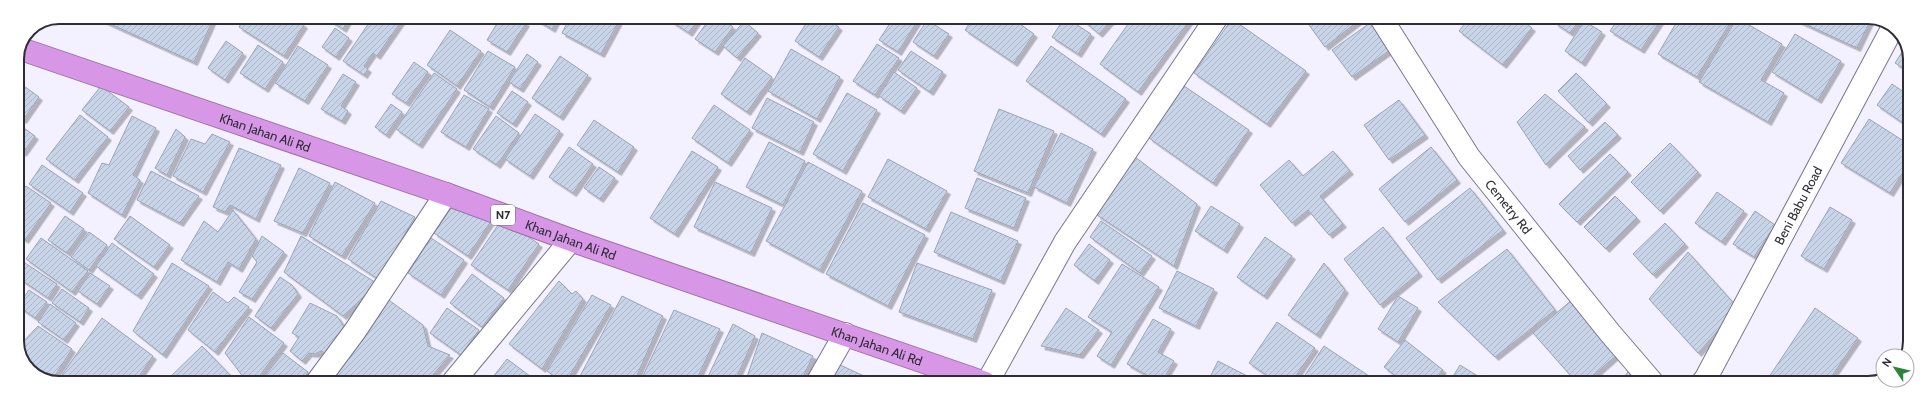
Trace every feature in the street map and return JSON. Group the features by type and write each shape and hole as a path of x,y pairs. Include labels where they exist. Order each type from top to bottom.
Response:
{"highway":[{"name":"Khan Jahan Ali Rd","path":"25,51 446,194 571,240 966,376"}],"street":[{"path":"990,376 1065,242 1213,24"},
{"name":"Cemetry Rd","path":"1385,24 1469,157 1610,333 1647,376"},
{"name":"Beni Babu Road","path":"1707,376 1890,32"},
{"path":"321,376 355,331 446,194"},
{"path":"458,376 571,240"},
{"path":"821,376 845,334"}],"building":[{"path":"110,24 211,24 194,62"},
{"path":"241,24 304,25 284,56 239,27"},
{"path":"336,24 346,24 343,29"},
{"path":"368,24 399,24 377,56 373,53 364,66 368,69 364,75 343,61"},
{"path":"497,24 525,24 507,52 487,40"},
{"path":"544,24 554,24 552,29"},
{"path":"566,24 617,24 601,54 562,33"},
{"path":"676,24 695,24 689,33"},
{"path":"706,24 729,24 733,27 715,52 695,39"},
{"path":"741,24 748,24 758,33 737,58 723,46"},
{"path":"806,24 834,24 839,27 819,57 795,41"},
{"path":"889,24 916,24 898,52 879,40"},
{"path":"924,24 933,24 949,34 934,56 913,42"},
{"path":"969,24 1020,24 1034,34 1014,63 965,30"},
{"path":"1060,24 1076,24 1091,34 1078,54 1052,37"},
{"path":"1087,24 1108,24 1099,34"},
{"path":"1128,24 1187,24 1138,92 1100,64"},
{"path":"1228,24 1239,24 1306,71 1267,124 1194,73"},
{"path":"1308,24 1355,24 1325,47"},
{"path":"1371,24 1390,50 1352,77 1332,50"},
{"path":"1464,24 1527,24 1532,28 1503,65 1459,31"},
{"path":"1556,24 1577,24 1570,33"},
{"path":"1582,24 1589,24 1602,32 1582,63 1565,51"},
{"path":"1615,24 1658,24 1641,50 1610,31"},
{"path":"1676,24 1729,24 1697,77 1658,54"},
{"path":"1733,24 1747,24 1782,44 1761,80 1784,93 1768,122 1699,82"},
{"path":"1805,24 1869,24 1857,48"},
{"path":"335,28 349,38 336,57 322,47"},
{"path":"450,30 481,51 457,86 427,65"},
{"path":"1795,34 1841,61 1818,100 1772,72"},
{"path":"226,41 243,53 225,80 208,68"},
{"path":"877,44 899,58 875,95 853,81"},
{"path":"258,45 283,62 265,89 240,73"},
{"path":"298,46 328,65 305,101 275,83"},
{"path":"1051,46 1126,99 1101,134 1026,81"},
{"path":"791,49 840,77 817,119 768,91"},
{"path":"488,51 515,67 490,107 464,90"},
{"path":"911,51 943,72 930,92 898,70"},
{"path":"1902,52 1903,68 1895,63"},
{"path":"527,54 538,62 520,89 509,82"},
{"path":"560,56 588,75 560,117 532,98"},
{"path":"745,58 772,77 747,112 721,94"},
{"path":"414,62 428,72 406,103 392,94"},
{"path":"894,72 917,88 901,111 879,96"},
{"path":"434,73 457,89 419,145 396,129"},
{"path":"1576,73 1607,104 1589,123 1558,91"},
{"path":"343,74 356,82 341,106 348,111 342,121 321,109"},
{"path":"1892,84 1903,91 1903,123 1877,105"},
{"path":"24,86 39,97 24,119"},
{"path":"101,86 129,107 110,131 82,110"},
{"path":"1184,86 1249,130 1213,183 1149,138"},
{"path":"512,91 528,102 513,124 497,113"},
{"path":"847,93 877,110 843,171 813,154"},
{"path":"1545,94 1585,127 1546,165 1517,122"},
{"path":"464,95 489,109 466,147 441,132"},
{"path":"767,98 814,122 800,152 752,128"},
{"path":"1399,100 1425,135 1389,160 1364,125"},
{"path":"391,104 402,112 386,135 375,127"},
{"path":"714,105 750,130 728,163 692,138"},
{"path":"999,109 1054,131 1028,193 974,171"},
{"path":"535,114 560,131 530,176 505,159"},
{"path":"80,115 108,137 75,180 46,159"},
{"path":"132,116 156,128 133,175 140,180 122,215 88,193 102,163 109,165"},
{"path":"496,116 519,133 497,165 473,149"},
{"path":"1869,119 1903,141 1903,172 1890,193 1841,163"},
{"path":"594,120 634,147 618,172 577,145"},
{"path":"1605,122 1618,135 1580,170 1568,156"},
{"path":"24,128 35,136 24,152"},
{"path":"176,129 185,137 167,175 155,168"},
{"path":"1061,133 1093,149 1067,203 1034,187"},
{"path":"212,134 230,142 203,192 173,176 191,139 205,144"},
{"path":"769,142 805,161 783,205 746,187"},
{"path":"1670,143 1698,172 1660,211 1631,182"},
{"path":"569,147 593,164 573,193 549,177"},
{"path":"1431,147 1457,180 1405,222 1379,189"},
{"path":"239,148 281,165 256,219 230,205 225,212 213,207"},
{"path":"692,151 718,167 675,234 650,218"},
{"path":"1333,151 1350,171 1320,196 1343,224 1329,235 1308,210 1292,223 1260,185 1289,160 1303,176"},
{"path":"1610,154 1628,172 1577,222 1559,204"},
{"path":"1135,157 1197,204 1174,266 1097,215"},
{"path":"888,159 947,191 926,229 868,197"},
{"path":"808,162 862,191 820,270 766,241"},
{"path":"42,165 83,193 70,212 29,184"},
{"path":"599,167 615,178 600,199 584,188"},
{"path":"299,168 330,183 303,233 274,221"},
{"path":"151,171 199,196 180,223 137,200"},
{"path":"977,178 1026,198 1014,228 965,208"},
{"path":"335,182 375,203 342,256 309,236"},
{"path":"715,182 772,208 751,253 694,227"},
{"path":"26,186 51,203 25,240 24,239 24,189"},
{"path":"1470,188 1503,230 1438,280 1406,238"},
{"path":"462,192 495,215 468,256 434,233"},
{"path":"1717,192 1744,211 1722,242 1695,223"},
{"path":"1615,196 1637,218 1606,249 1584,227"},
{"path":"381,201 415,217 378,279 348,259"},
{"path":"863,203 925,235 888,306 826,274"},
{"path":"1211,206 1240,224 1224,250 1195,231"},
{"path":"1830,207 1852,220 1824,269 1801,256"},
{"path":"233,210 256,239 239,269 228,262 217,282 181,260 204,221 218,232"},
{"path":"1755,211 1775,225 1754,257 1733,244"},
{"path":"951,212 1018,241 1001,281 934,252"},
{"path":"65,216 84,229 67,253 48,240"},
{"path":"130,216 170,245 154,267 114,239"},
{"path":"502,219 539,244 508,290 471,265"},
{"path":"1101,221 1152,256 1140,273 1090,237"},
{"path":"1665,223 1685,244 1653,275 1633,254"},
{"path":"1383,227 1419,273 1380,305 1344,259"},
{"path":"89,232 107,245 89,270 71,257"},
{"path":"262,236 284,252 252,299 239,292 257,262 252,256"},
{"path":"301,236 378,284 343,316 284,272"},
{"path":"1265,237 1292,256 1264,296 1237,277"},
{"path":"41,238 88,271 72,292 26,259"},
{"path":"431,238 464,260 441,295 408,273"},
{"path":"112,243 154,274 138,296 96,266"},
{"path":"1089,244 1110,260 1095,281 1074,265"},
{"path":"1507,249 1555,310 1495,357 1438,302"},
{"path":"1688,252 1738,308 1698,353 1649,299"},
{"path":"24,262 57,284 48,298 24,282"},
{"path":"172,263 209,286 163,355 133,331"},
{"path":"917,263 992,290 973,339 899,312"},
{"path":"1324,263 1345,290 1317,335 1288,315"},
{"path":"1122,264 1159,287 1111,365 1097,356 1112,332 1088,317"},
{"path":"1177,271 1214,289 1196,326 1159,308"},
{"path":"90,273 110,286 97,304 78,291"},
{"path":"472,274 504,298 482,327 450,303"},
{"path":"280,277 292,285 298,294 271,328 255,316"},
{"path":"559,281 572,294 576,291 583,299 542,369 509,344"},
{"path":"62,289 89,308 80,322 52,303"},
{"path":"29,290 47,302 35,318 24,310 24,297"},
{"path":"213,292 228,303 234,297 249,307 215,352 188,330"},
{"path":"592,295 611,305 570,376 554,376 547,371"},
{"path":"622,296 663,316 637,376 580,376"},
{"path":"1398,296 1418,308 1398,342 1378,329"},
{"path":"386,298 423,325 428,346 450,355 432,376 335,376"},
{"path":"1573,299 1620,352 1593,376 1571,376 1533,333"},
{"path":"310,303 337,316 346,330 329,355 321,351 315,354 309,353 302,361 290,351 299,337 292,333"},
{"path":"50,304 76,323 64,340 38,322"},
{"path":"447,308 479,330 461,355 430,333"},
{"path":"1066,308 1099,330 1080,355 1041,346"},
{"path":"1815,308 1858,338 1832,376 1770,376"},
{"path":"674,310 720,329 698,376 643,376"},
{"path":"249,317 284,343 259,376 242,376 225,353"},
{"path":"102,318 153,356 139,376 61,376"},
{"path":"1153,319 1171,329 1158,352 1174,361 1165,376 1148,376 1127,364"},
{"path":"1277,322 1315,348 1296,376 1268,376 1249,363"},
{"path":"733,324 755,336 737,376 708,376"},
{"path":"38,326 72,349 55,375 52,375 38,369 33,364 25,350 24,341"},
{"path":"762,333 813,356 803,376 747,376"},
{"path":"1405,340 1443,370 1438,376 1396,376 1384,367"},
{"path":"202,346 231,376 171,376"},
{"path":"1324,346 1369,376 1305,376"},
{"path":"283,353 308,372 306,376 265,376"},
{"path":"507,359 530,376 494,376"},
{"path":"1218,361 1247,376 1210,376"},
{"path":"838,364 864,376 833,376"},
{"path":"1460,365 1478,376 1453,376"},
{"path":"1630,369 1640,376 1625,376"}]}
